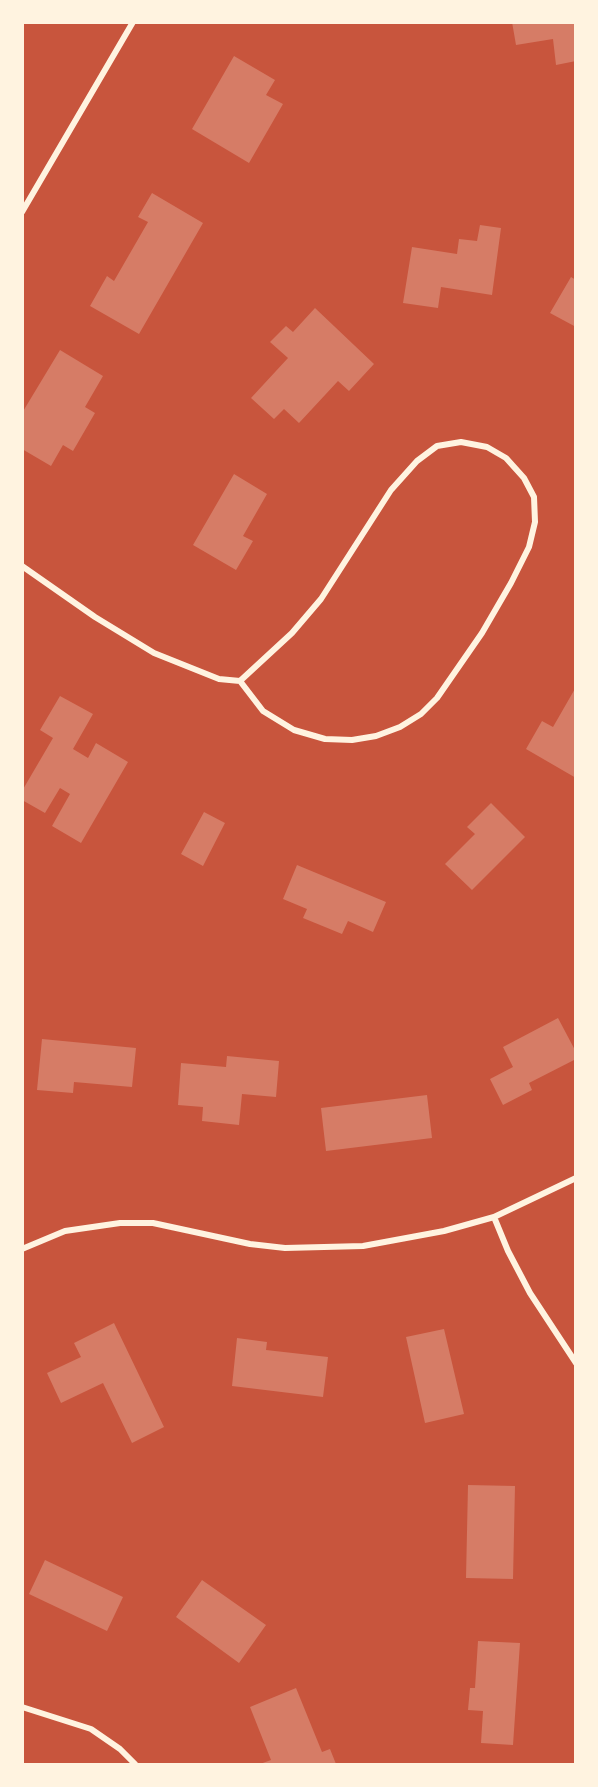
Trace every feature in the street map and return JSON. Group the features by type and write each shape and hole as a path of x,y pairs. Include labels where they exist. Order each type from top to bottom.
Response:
{"street":[{"path":"22,212 133,22"},
{"path":"22,566 95,617 154,653 219,679 240,681 263,711 294,730 325,739 352,740 376,736 400,728 421,714 437,698 482,633 529,547 535,522 534,497 524,478 506,459 487,447 461,442 437,446 417,461 391,490 344,567 321,599 292,633 240,681"},
{"path":"22,1249 65,1231 93,1225 153,1223 250,1244 321,1249 397,1241 494,1217 576,1178"},
{"path":"494,1217 530,1293 576,1363"},
{"path":"22,1707 91,1729 120,1749 135,1764"}],"building":[{"path":"512,22 575,22 576,61 556,65 553,39 516,45"},
{"path":"234,56 275,80 266,95 283,104 249,163 192,129"},
{"path":"152,193 203,223 139,334 90,306 107,276 114,281 148,222 138,217"},
{"path":"480,225 501,228 492,295 441,287 438,308 403,303 412,247 457,254 459,239 477,241"},
{"path":"571,277 576,280 576,327 550,313"},
{"path":"315,308 374,364 349,391 338,381 299,423 284,409 274,419 251,398 288,358 270,342 286,326 293,332"},
{"path":"60,350 103,376 85,407 95,413 73,451 63,445 51,466 22,449 22,413"},
{"path":"234,474 267,494 243,536 253,541 236,570 193,545"},
{"path":"576,687 576,778 526,749 542,721 553,727"},
{"path":"60,696 93,714 73,749 88,758 96,743 128,762 81,843 52,826 70,794 60,788 45,813 22,800 22,791 53,738 40,730"},
{"path":"491,803 525,837 472,890 445,864 475,834 467,827"},
{"path":"204,812 225,823 203,866 181,854"},
{"path":"297,865 386,902 373,932 348,921 342,934 303,918 307,909 283,899"},
{"path":"558,1018 576,1052 576,1059 529,1083 532,1090 503,1105 490,1079 513,1067 503,1047"},
{"path":"42,1039 136,1048 132,1087 74,1082 73,1093 37,1090"},
{"path":"227,1056 279,1061 276,1097 242,1094 239,1125 202,1121 203,1107 178,1105 181,1063 226,1067"},
{"path":"427,1095 432,1138 326,1151 321,1108"},
{"path":"114,1323 164,1427 132,1443 103,1383 61,1403 47,1373 81,1357 74,1343"},
{"path":"444,1329 464,1414 425,1423 406,1337"},
{"path":"237,1338 267,1342 266,1350 328,1357 323,1397 232,1386"},
{"path":"468,1485 515,1486 513,1579 466,1578"},
{"path":"45,1560 123,1597 107,1631 29,1594"},
{"path":"202,1580 266,1625 239,1663 176,1617"},
{"path":"478,1641 520,1643 513,1745 481,1743 483,1711 468,1710 470,1688 475,1688"},
{"path":"296,1688 322,1752 330,1749 336,1764 260,1764 271,1760 250,1707"}]}
